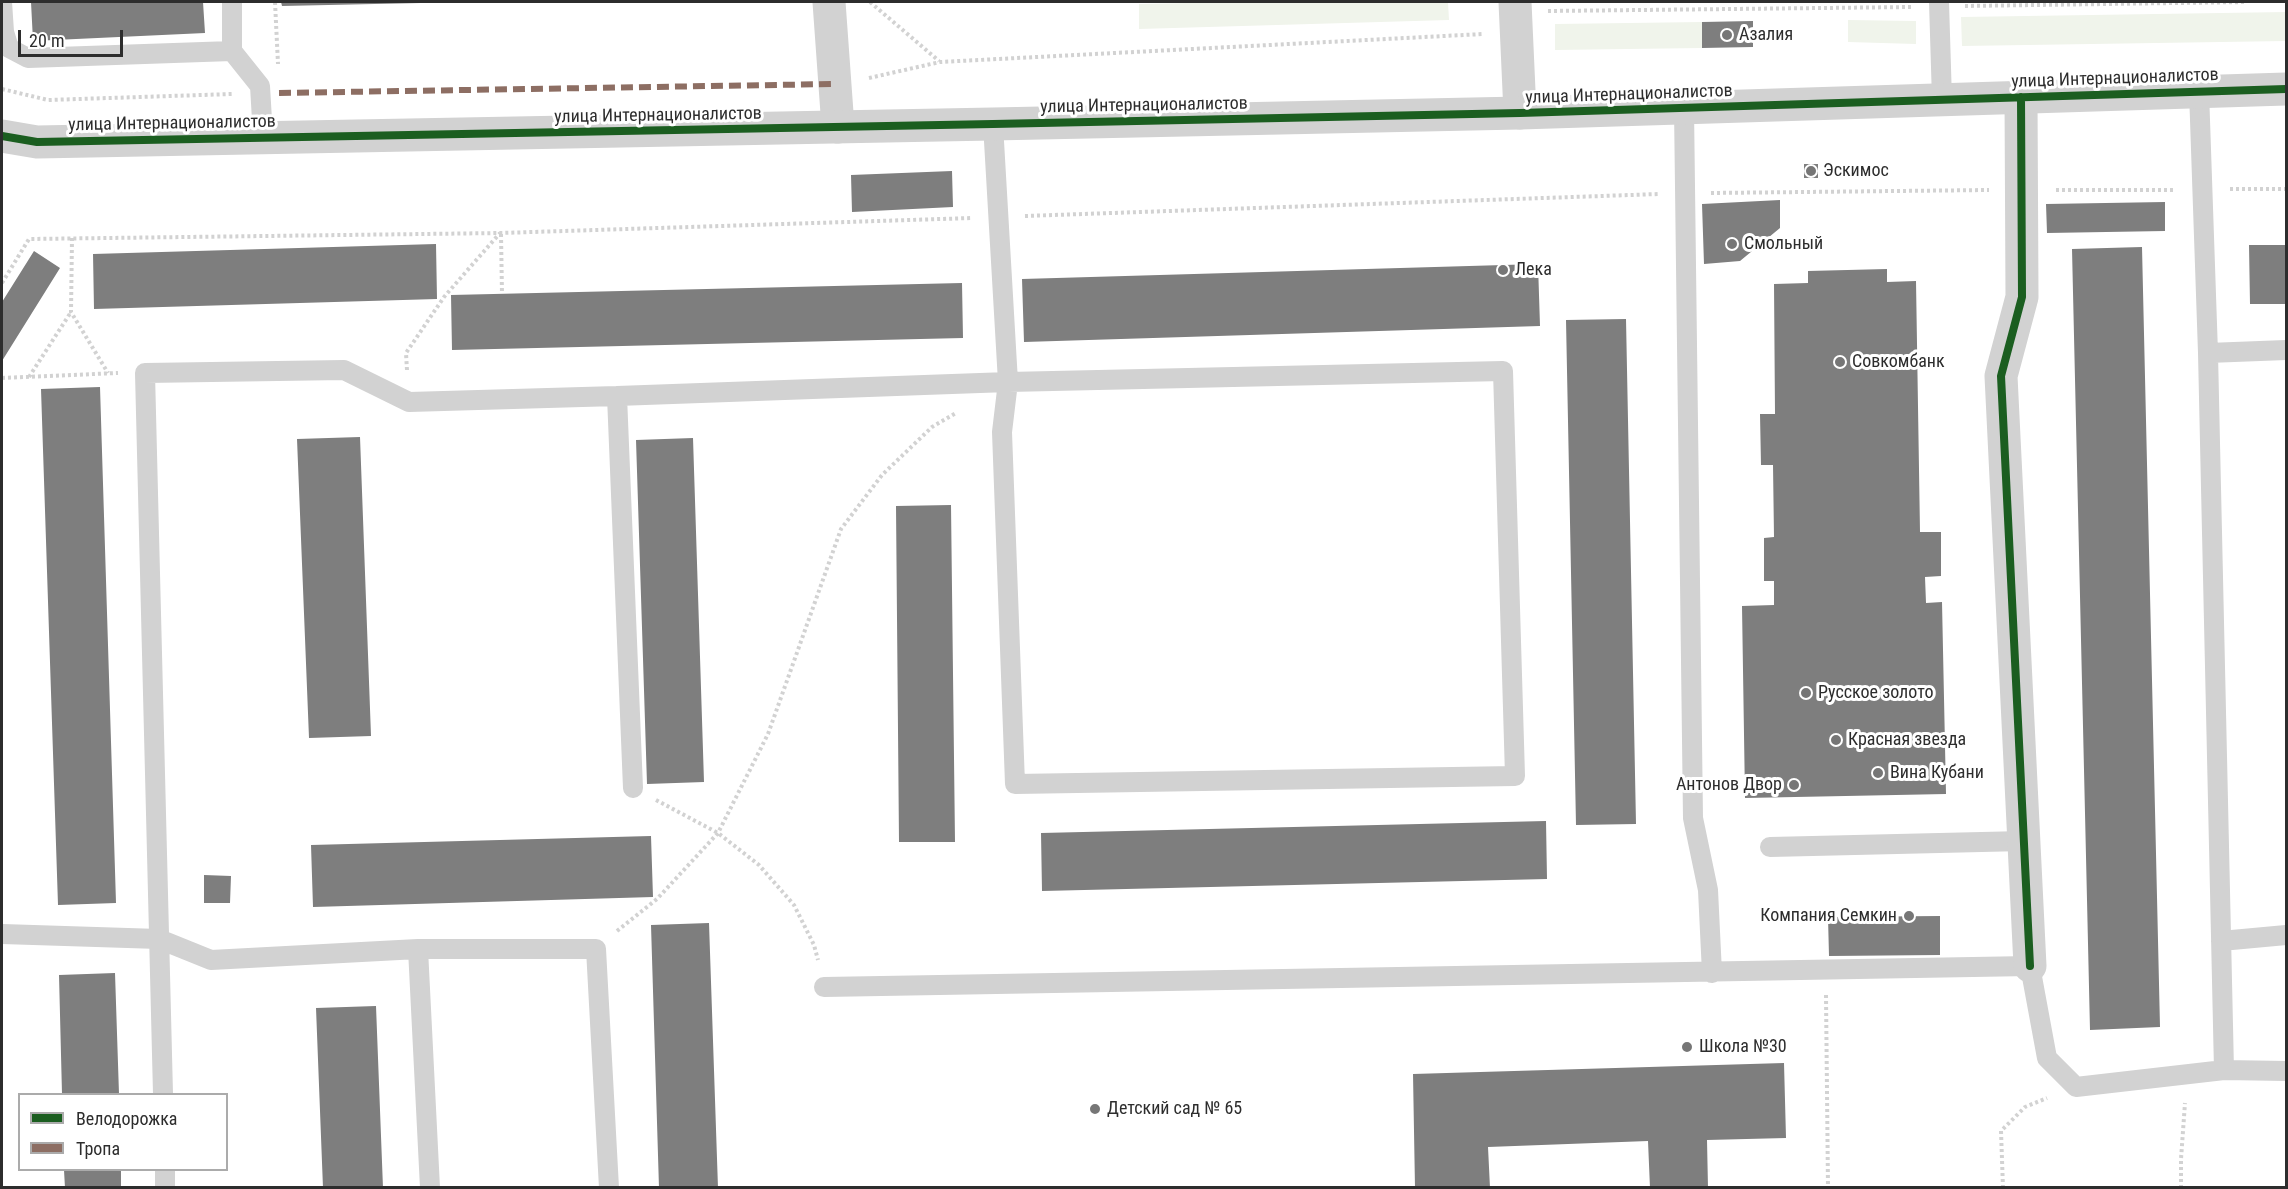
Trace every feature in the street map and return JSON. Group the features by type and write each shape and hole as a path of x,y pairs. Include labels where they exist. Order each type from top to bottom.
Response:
{"street":[{"path":"828,2 838,128"},
{"path":"1515,6 1521,113"},
{"name":"улица Интернационалистов","path":"2,136 37,142 838,128 1521,113 2286,89"},
{"path":"2021,97 2022,297 2001,376 2030,966"}],"lane":[{"path":"2,2 4,32 9,48 28,58 232,51"},
{"path":"232,2 232,51 260,86 263,137"},
{"path":"1939,4 1942,100"},
{"path":"2199,92 2208,352 2224,1070"},
{"path":"1684,108 1693,818 1708,890 1712,973"},
{"path":"163,1093 145,373 344,370 409,402 1008,382 1503,371 1515,776 1015,784 1002,432 1008,382 993,124"},
{"path":"2208,352 2286,350"},
{"path":"618,396 633,788"},
{"path":"1770,847 2024,841"},
{"path":"2,934 159,939 211,960 418,949 596,949 609,1188"},
{"path":"2221,941 2286,935"},
{"path":"418,949 430,1188"},
{"path":"824,987 2030,966 2047,1058 2076,1087 2224,1070 2286,1071"},
{"path":"165,1171 165,1188"}],"path":[{"path":"2,89 48,100 279,93 275,2"},
{"path":"870,2 940,62"},
{"path":"836,84 940,62 1482,35 1515,6 2247,2"},
{"path":"2022,190 2286,189"},
{"path":"409,402 406,353 444,297 501,233 502,294"},
{"path":"72,238 71,312 108,373"},
{"path":"29,377 71,312"},
{"path":"2,378 145,373"},
{"path":"596,949 657,898 718,833 768,734 841,529 882,475 932,427 960,410"},
{"path":"633,788 718,833 759,865 794,905 814,945 824,987"},
{"path":"1825,970 1828,1188"},
{"path":"2181,1188 2187,1075"},
{"path":"2003,1188 2001,1131 2025,1107 2076,1087"}],"shaded area":[{"path":"1448,2 1449,20 1139,29 1139,4"},
{"path":"2286,12 2286,41 1962,46 1961,17"},
{"path":"1848,20 1916,21 1916,44 1848,42"},
{"path":"1702,22 1702,48 1555,50 1555,24"}],"building":[{"path":"31,2 203,2 205,33 33,41"},
{"path":"281,2 421,2 421,3 282,6"},
{"name":"Азалия","path":"1753,21 1753,47 1702,48 1702,22"},
{"name":"Эскимос","path":"1804,164 1818,164 1818,178 1804,178"},
{"path":"952,171 953,207 852,212 851,175"},
{"name":"Смольный","path":"1780,200 1780,228 1740,261 1704,264 1702,204"},
{"path":"2165,202 2165,231 2047,233 2046,204"},
{"path":"436,244 437,299 94,309 93,254"},
{"path":"2249,245 2286,245 2286,304 2250,304"},
{"path":"2142,247 2160,1027 2090,1030 2072,249"},
{"path":"34,251 60,268 2,361 2,302"},
{"path":"1538,264 1540,326 1024,342 1022,279"},
{"path":"1887,269 1887,282 1916,281 1920,532 1941,532 1941,576 1925,577 1926,603 1942,602 1946,794 1745,798 1742,606 1774,605 1774,581 1764,581 1764,538 1774,537 1773,465 1761,465 1760,414 1775,414 1774,284 1808,283 1808,271"},
{"path":"962,283 963,338 452,350 451,295"},
{"path":"1626,319 1636,824 1576,825 1566,320"},
{"path":"100,387 116,903 58,905 41,389"},
{"path":"360,437 371,736 309,738 297,439"},
{"path":"693,438 704,782 647,784 636,440"},
{"path":"951,505 955,842 899,842 896,506"},
{"path":"1546,821 1547,879 1042,891 1041,833"},
{"path":"651,836 653,897 313,907 311,845"},
{"path":"204,875 231,876 230,903 204,903"},
{"path":"1940,916 1940,955 1829,956 1828,917"},
{"path":"709,923 718,1188 659,1188 651,925"},
{"path":"115,973 119,1093 62,1093 59,975"},
{"path":"376,1006 383,1188 323,1188 316,1008"},
{"path":"1784,1063 1786,1138 1707,1140 1708,1188 1650,1188 1648,1141 1488,1147 1490,1188 1415,1188 1413,1074"},
{"path":"64,1171 121,1171 121,1188 65,1188"}],"marked path":[{"path":"279,93 836,84"}],"cycle path":[{"path":"2,136 37,142 993,124 1520,113 2286,89"},
{"path":"2021,97 2022,297 2001,376 2030,966"}],"place":[{"name":"Азалия","path":"1727,35"},
{"name":"Эскимос","path":"1811,171"},
{"name":"Смольный","path":"1732,244"},
{"name":"Лека","path":"1503,270"},
{"name":"Совкомбанк","path":"1840,362"},
{"name":"Русское золото","path":"1806,693"},
{"name":"Красная звезда","path":"1836,740"},
{"name":"Вина Кубани","path":"1878,773"},
{"name":"Антонов Двор","path":"1794,785"},
{"name":"Компания Семкин","path":"1909,916"},
{"name":"Школа №30","path":"1687,1047"},
{"name":"Детский сад № 65","path":"1095,1109"}]}
